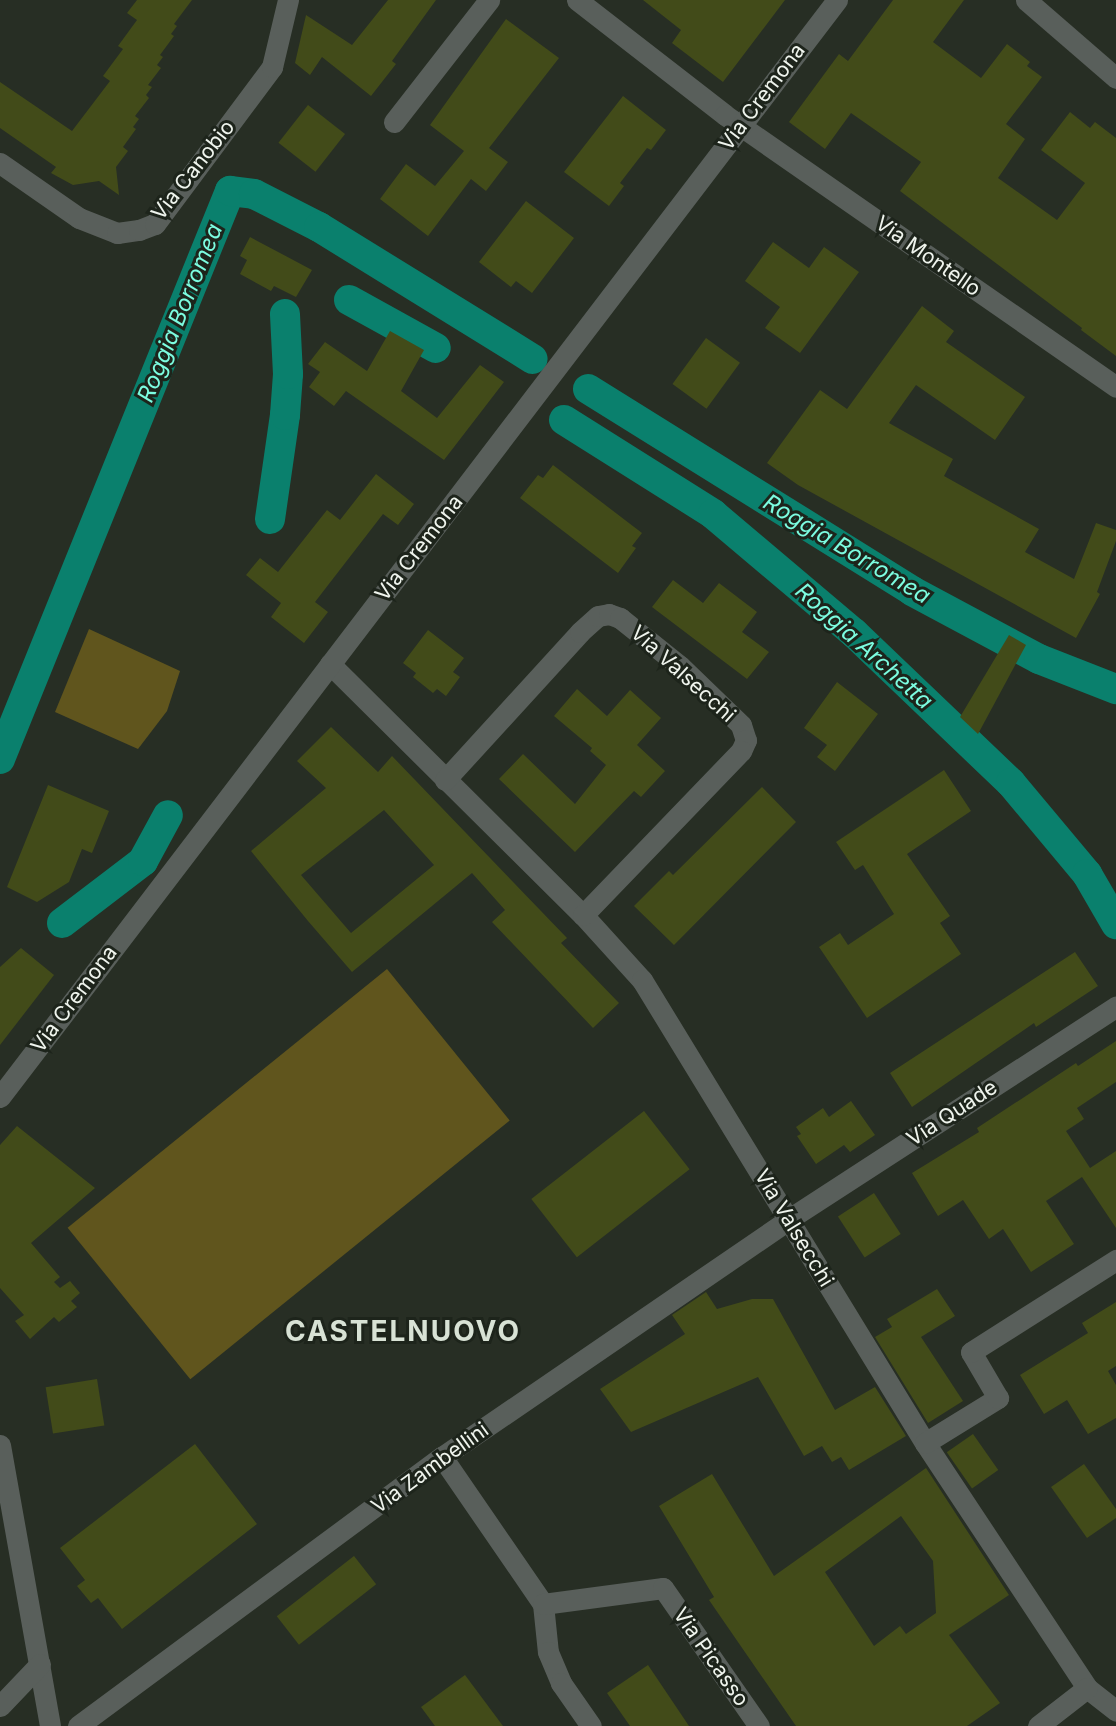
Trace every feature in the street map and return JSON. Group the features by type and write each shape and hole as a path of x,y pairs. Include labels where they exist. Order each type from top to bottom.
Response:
{"street":[{"name":"Via Canobio","path":"0,163 79,218 104,228 117,233 139,230 155,224 272,67 288,0"},
{"path":"394,122 489,0"},
{"path":"577,0 740,125"},
{"name":"Via Cremona","path":"0,1097 837,0"},
{"path":"1026,0 1116,78"},
{"name":"Via Montello","path":"740,125 1116,387"},
{"name":"Via Valsecchi","path":"445,780 580,632 598,616 609,614 620,618 680,666 741,725 746,740 741,751 583,915"},
{"name":"Via Valsecchi","path":"330,664 583,915 642,980 925,1443 1087,1688 1116,1711"},
{"name":"Via Quade","path":"789,1219 1116,1007"},
{"name":"Via Zambellini","path":"78,1726 442,1457 789,1219"},
{"path":"925,1443 998,1398 971,1352 1116,1260"},
{"path":"0,1446 50,1726"},
{"path":"442,1457 543,1604 548,1652 561,1683 591,1726"},
{"name":"Via Picasso","path":"543,1604 663,1587 759,1726"},
{"path":"0,1706 40,1664"},
{"path":"1038,1726 1087,1688"}],"shaded area":[{"path":"89,629 180,671 167,711 138,749 55,712"},
{"path":"387,969 510,1121 190,1379 68,1228"}],"building":[{"path":"137,0 192,0 174,24 177,26 171,34 174,36 160,55 163,57 157,65 161,68 148,85 152,87 146,95 149,98 135,116 139,119 133,127 136,129 123,147 128,151 116,167 119,195 99,181 73,185 51,173 56,167 0,128 0,82 72,131 110,81 103,76 123,49 118,46 137,20 127,13"},
{"path":"388,0 436,0 392,61 396,64 371,96 322,57 310,75 295,63 306,15 352,45"},
{"path":"643,0 785,0 723,82 672,43 681,30"},
{"path":"893,0 964,0 933,42 981,78 1007,44 1030,62 1027,66 1042,77 1006,124 1025,139 998,178 1057,220 1085,183 1041,150 1070,112 1090,128 1095,122 1116,138 1116,356 900,191 921,162 851,113 825,149 789,122 839,54 848,61"},
{"path":"506,19 559,58 489,148 508,162 486,191 471,179 428,236 380,199 406,164 435,186 464,151 430,125"},
{"path":"623,96 666,130 651,150 647,148 620,183 624,186 609,206 564,172"},
{"path":"308,105 345,134 315,172 278,143"},
{"path":"526,201 574,238 532,293 516,281 511,287 479,262"},
{"path":"250,237 312,270 296,297 274,286 271,291 240,274 247,260 240,256"},
{"path":"773,242 809,268 824,247 859,272 800,353 765,328 780,307 745,281"},
{"path":"922,306 954,331 946,342 1025,397 995,440 916,385 889,423 953,459 944,476 1039,529 1025,552 1074,579 1096,523 1116,530 1116,541 1097,592 1100,594 1076,638 798,485 767,463 820,390 847,409"},
{"path":"390,331 424,350 401,391 437,418 480,365 504,382 444,460 346,391 334,406 309,387 320,372 308,364 325,342 367,371"},
{"path":"706,338 740,363 706,409 672,384"},
{"path":"553,465 642,533 632,546 636,548 618,573 520,498 538,475 543,478"},
{"path":"376,474 414,504 398,525 383,514 315,602 328,612 304,643 271,617 281,603 246,575 260,558 278,572 327,510 340,520"},
{"path":"673,580 703,603 719,583 757,612 742,632 769,652 747,679 652,607"},
{"path":"428,630 464,658 453,672 460,677 446,696 437,689 433,693 413,677 416,673 403,663"},
{"path":"1009,635 1026,645 978,734 960,717"},
{"path":"837,682 878,714 835,771 817,757 827,745 804,728"},
{"path":"577,689 607,716 630,690 661,718 637,745 665,771 641,797 634,791 575,852 499,779 523,754 575,804 606,765 590,751 592,748 554,716"},
{"path":"331,727 378,772 392,756 567,938 561,943 619,1003 593,1028 492,922 505,910 472,873 352,972 251,851 326,788 297,761","holes":["384,810 434,865 351,933 301,875"]},
{"path":"944,770 971,811 907,854 950,916 940,923 961,954 867,1018 819,947 840,933 848,945 894,914 863,865 855,870 836,842"},
{"path":"48,785 109,811 92,853 82,849 69,882 37,902 7,887"},
{"path":"762,787 796,822 674,945 634,906 669,871 673,875"},
{"path":"21,948 54,975 0,1045 0,967"},
{"path":"1075,952 1098,986 1036,1027 1034,1023 912,1107 890,1073"},
{"path":"1116,1041 1116,1082 1077,1108 1084,1119 1066,1131 1090,1168 1116,1151 1116,1228 1082,1177 1046,1201 1074,1244 1031,1272 1003,1229 989,1239 963,1200 938,1216 912,1173 979,1132 977,1128 1076,1063 1078,1066"},
{"path":"851,1101 875,1135 850,1152 844,1145 816,1164 797,1136 801,1134 796,1127 823,1108 829,1117"},
{"path":"644,1111 690,1169 577,1257 531,1199"},
{"path":"17,1126 95,1188 31,1243 60,1277 54,1282 60,1288 70,1281 80,1293 71,1301 77,1307 59,1322 54,1317 30,1339 15,1321 24,1315 0,1288 0,1145"},
{"path":"874,1193 901,1234 865,1258 838,1216"},
{"path":"937,1289 955,1316 921,1337 963,1401 928,1423 875,1337 892,1327 887,1319"},
{"path":"706,1292 717,1309 752,1299 773,1299 835,1410 875,1387 906,1436 849,1470 841,1457 832,1462 822,1446 804,1456 758,1377 631,1432 600,1389 685,1334 672,1315"},
{"path":"1116,1302 1116,1366 1108,1371 1116,1385 1116,1418 1088,1434 1067,1400 1044,1414 1020,1375 1088,1333 1082,1323"},
{"path":"97,1379 104,1425 53,1434 46,1387"},
{"path":"973,1434 998,1470 972,1488 947,1452"},
{"path":"195,1444 257,1524 122,1629 98,1598 91,1603 77,1586 85,1580 60,1548"},
{"path":"1084,1464 1116,1509 1116,1518 1087,1538 1051,1487"},
{"path":"926,1468 1009,1595 949,1635 1000,1703 967,1726 796,1726 709,1600 714,1597 659,1506 712,1474 774,1576","holes":["901,1516 933,1561 936,1613 906,1634 900,1626 874,1646 825,1572"]},
{"path":"354,1556 376,1584 299,1645 277,1616"},
{"path":"648,1665 689,1726 630,1726 607,1693"},
{"path":"465,1675 503,1726 435,1726 421,1707"}],"waterway":[{"name":"Roggia Borromea","path":"0,759 230,191 254,194 319,227 533,359"},
{"name":"Roggia Archetta","path":"349,300 436,348"},
{"name":"Roggia Archetta","path":"270,519 285,415 288,374 285,314"},
{"name":"Roggia Borromea","path":"588,389 912,591 1039,659 1116,689"},
{"name":"Roggia Archetta","path":"564,420 713,514 854,633 1011,783 1087,874 1116,924"},
{"name":"Roggia Archetta","path":"62,923 143,861 168,815"}],"district":[{"name":"CASTELNUOVO","path":"403,1331"}]}
